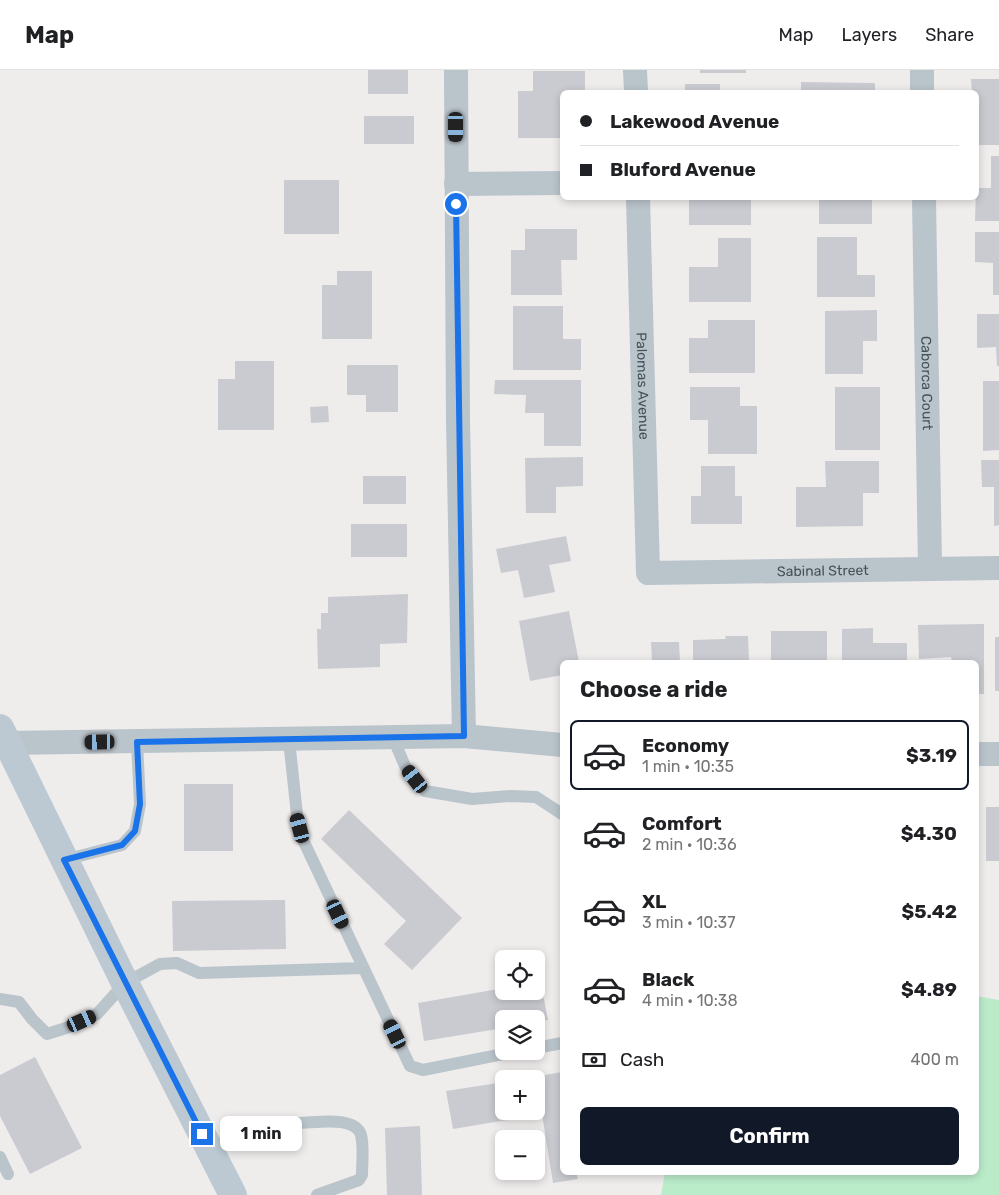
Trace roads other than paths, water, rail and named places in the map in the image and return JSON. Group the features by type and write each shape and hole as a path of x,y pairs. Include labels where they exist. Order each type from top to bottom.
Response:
{"street":[{"path":"456,70 464,736"},
{"path":"635,70 636,90"},
{"path":"922,70 922,90"},
{"path":"456,184 560,183"},
{"name":"Palomas Avenue","path":"638,200 648,574"},
{"name":"Caborca Court","path":"924,200 930,568"},
{"name":"Sabinal Street","path":"648,574 999,568"},
{"path":"233,1195 2,738 137,742 464,736 560,745"},
{"path":"979,754 999,754"}],"lane":[{"path":"393,738 405,766 425,791 472,799 510,796 536,798 560,813"},
{"path":"290,740 297,815 304,842 410,1066 423,1070 495,1056"},
{"path":"64,860 122,845 135,831 140,804 137,742"},
{"path":"0,999 18,1002 47,1034 97,1014 125,983 160,964 177,963 199,973 364,968"},
{"path":"545,1046 560,1042"},
{"path":"299,1123 340,1122 354,1126 361,1134 362,1175 359,1180 317,1195"},
{"path":"0,1157 8,1174"}]}
